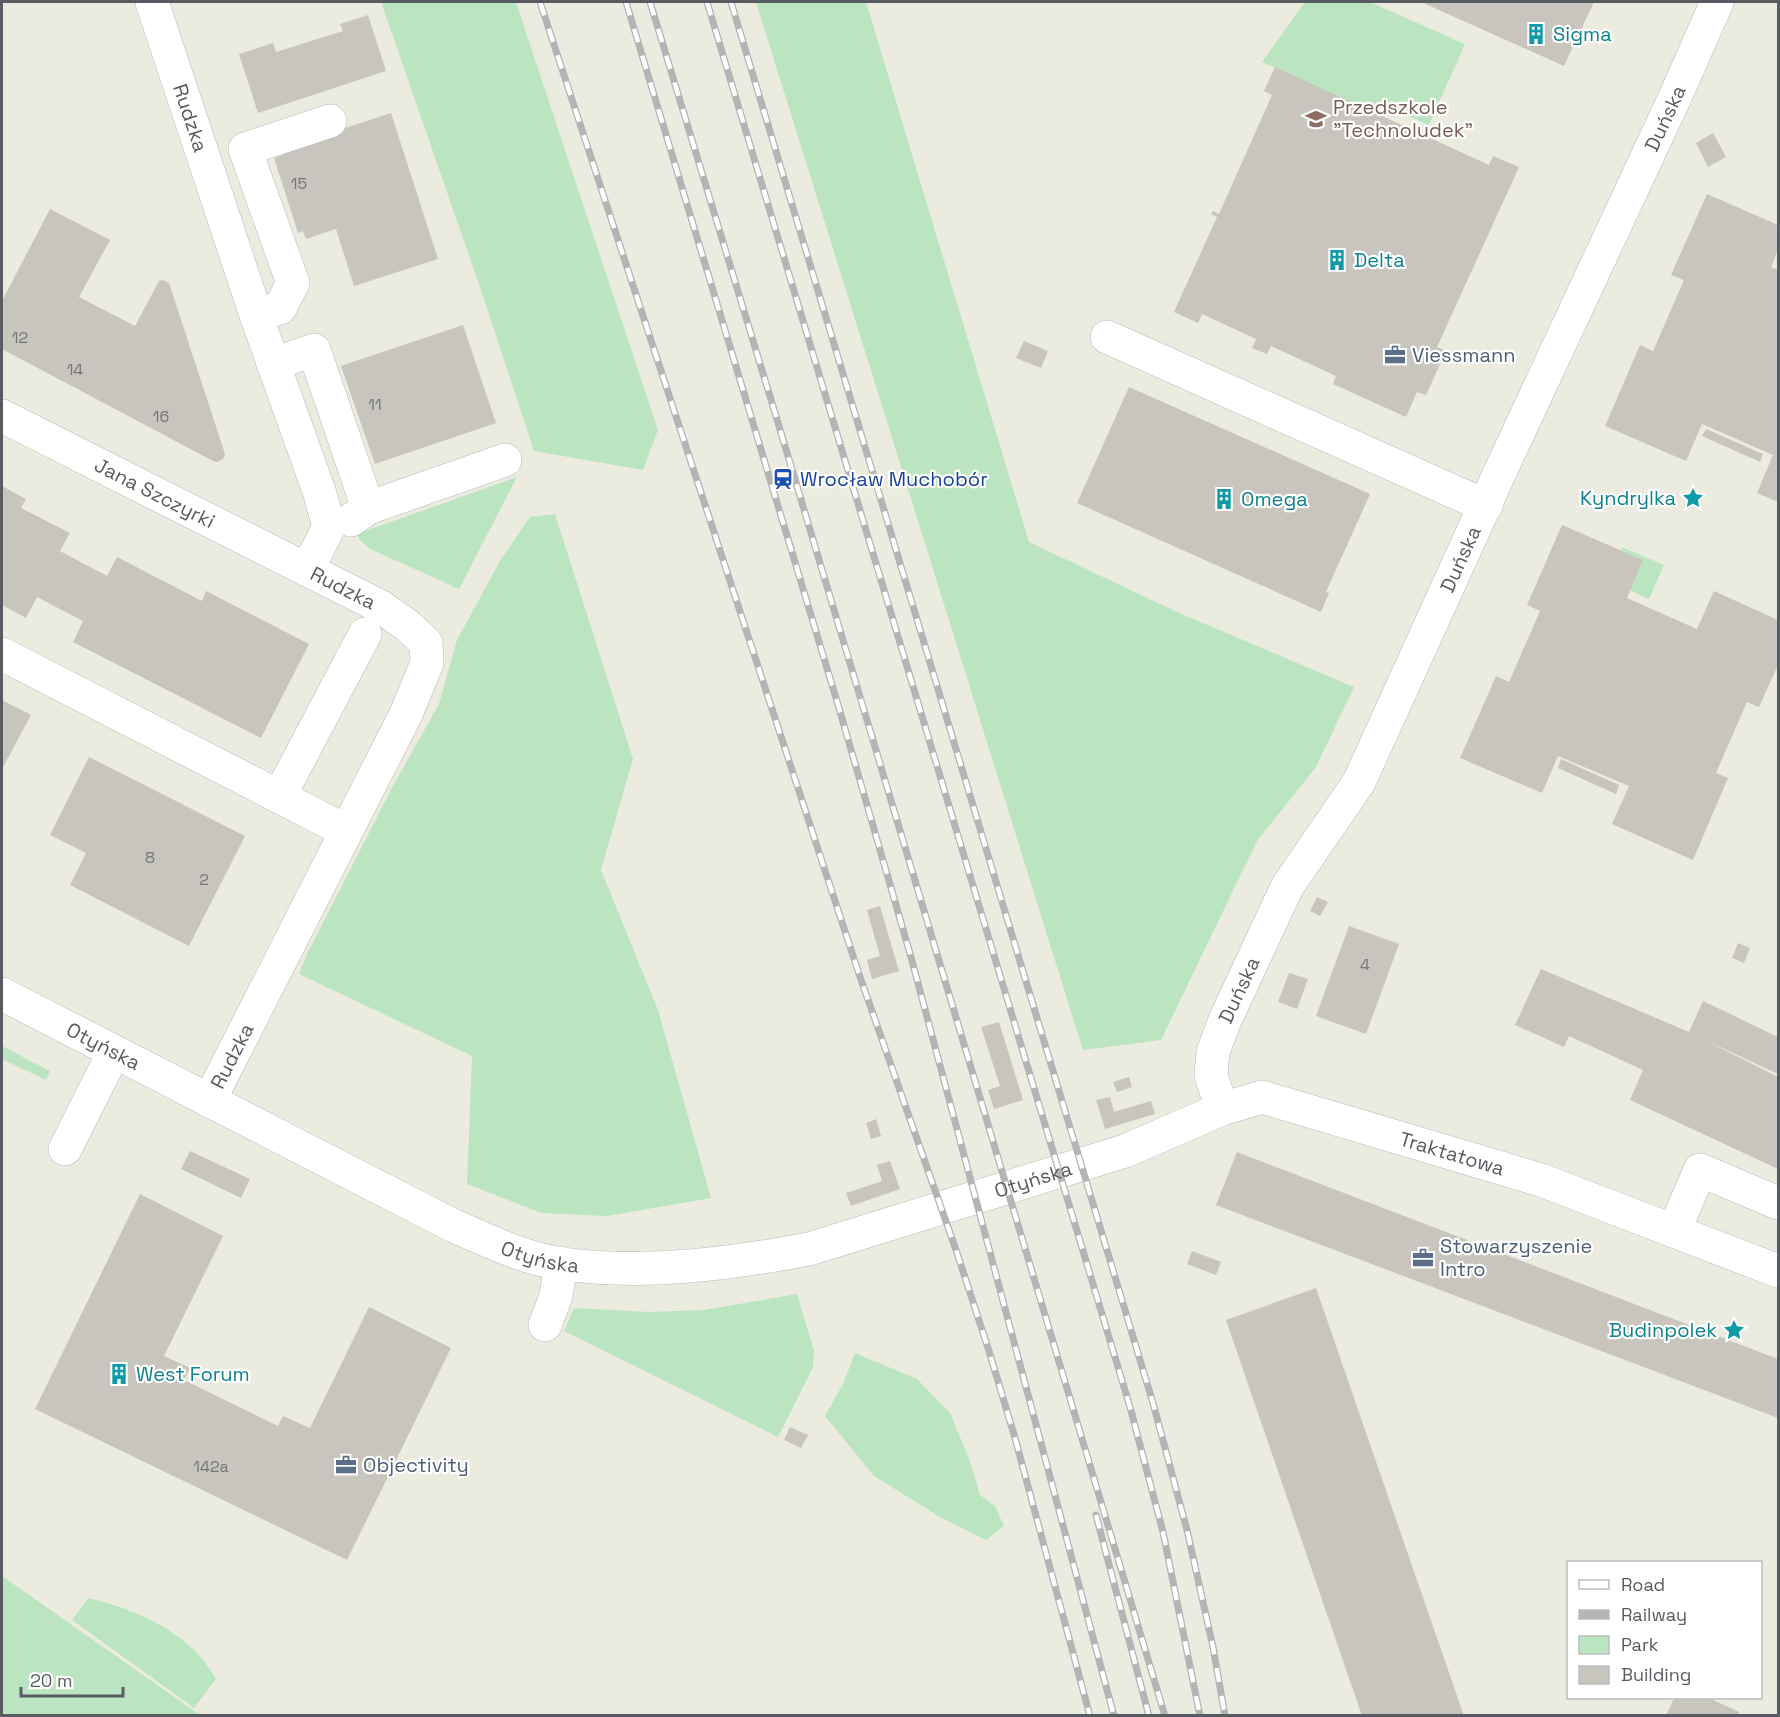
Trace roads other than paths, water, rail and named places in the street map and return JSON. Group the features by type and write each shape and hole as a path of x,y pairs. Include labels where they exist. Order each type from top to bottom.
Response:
{"street":[{"name":"Rudzka","path":"152,2 256,315 330,527 307,570 381,607 408,626 426,643 427,663 406,714 209,1101"},
{"name":"Duńska","path":"1222,1109 1211,1075 1213,1052 1225,1020 1287,887 1359,782 1717,2"},
{"path":"256,315 279,308 293,283 245,149 330,121"},
{"path":"1107,337 1486,506"},
{"path":"273,364 314,350 368,508"},
{"name":"Jana Szczyrki","path":"2,416 307,570"},
{"path":"330,527 351,519 368,508 505,460"},
{"path":"279,797 365,634"},
{"path":"2,654 346,831"},
{"name":"Otyńska","path":"2,994 454,1226 514,1251 561,1263 627,1268 671,1266 761,1258 809,1249 1125,1151"},
{"path":"65,1149 114,1052"},
{"name":"Traktatowa","path":"1125,1151 1222,1109 1262,1097 1541,1180 1779,1271"},
{"path":"1674,1231 1700,1170 1779,1203"},
{"path":"545,1324 556,1296 561,1263"}],"railway":[{"path":"540,2 859,974 989,1351 1015,1438 1090,1716"},
{"path":"626,2 839,708 911,957 1114,1716"},
{"path":"650,2 1165,1716"},
{"path":"707,2 1130,1407 1163,1532 1200,1716"},
{"path":"731,2 1153,1403 1187,1530 1213,1647 1225,1716"},
{"path":"1096,1515 1149,1716"}],"place":[{"name":"Sigma","path":"1536,34"},
{"name":"Przedszkole \"Technoludek\"","path":"1316,119"},
{"name":"Delta","path":"1337,260"},
{"name":"Viessmann","path":"1395,355"},
{"name":"Wrocław Muchobór","path":"783,479"},
{"name":"Kyndrylka","path":"1693,498"},
{"name":"Omega","path":"1224,499"},
{"name":"Stowarzyszenie Intro","path":"1423,1258"},
{"name":"Budinpolek","path":"1734,1330"},
{"name":"West Forum","path":"119,1374"},
{"name":"Objectivity","path":"346,1465"}]}
